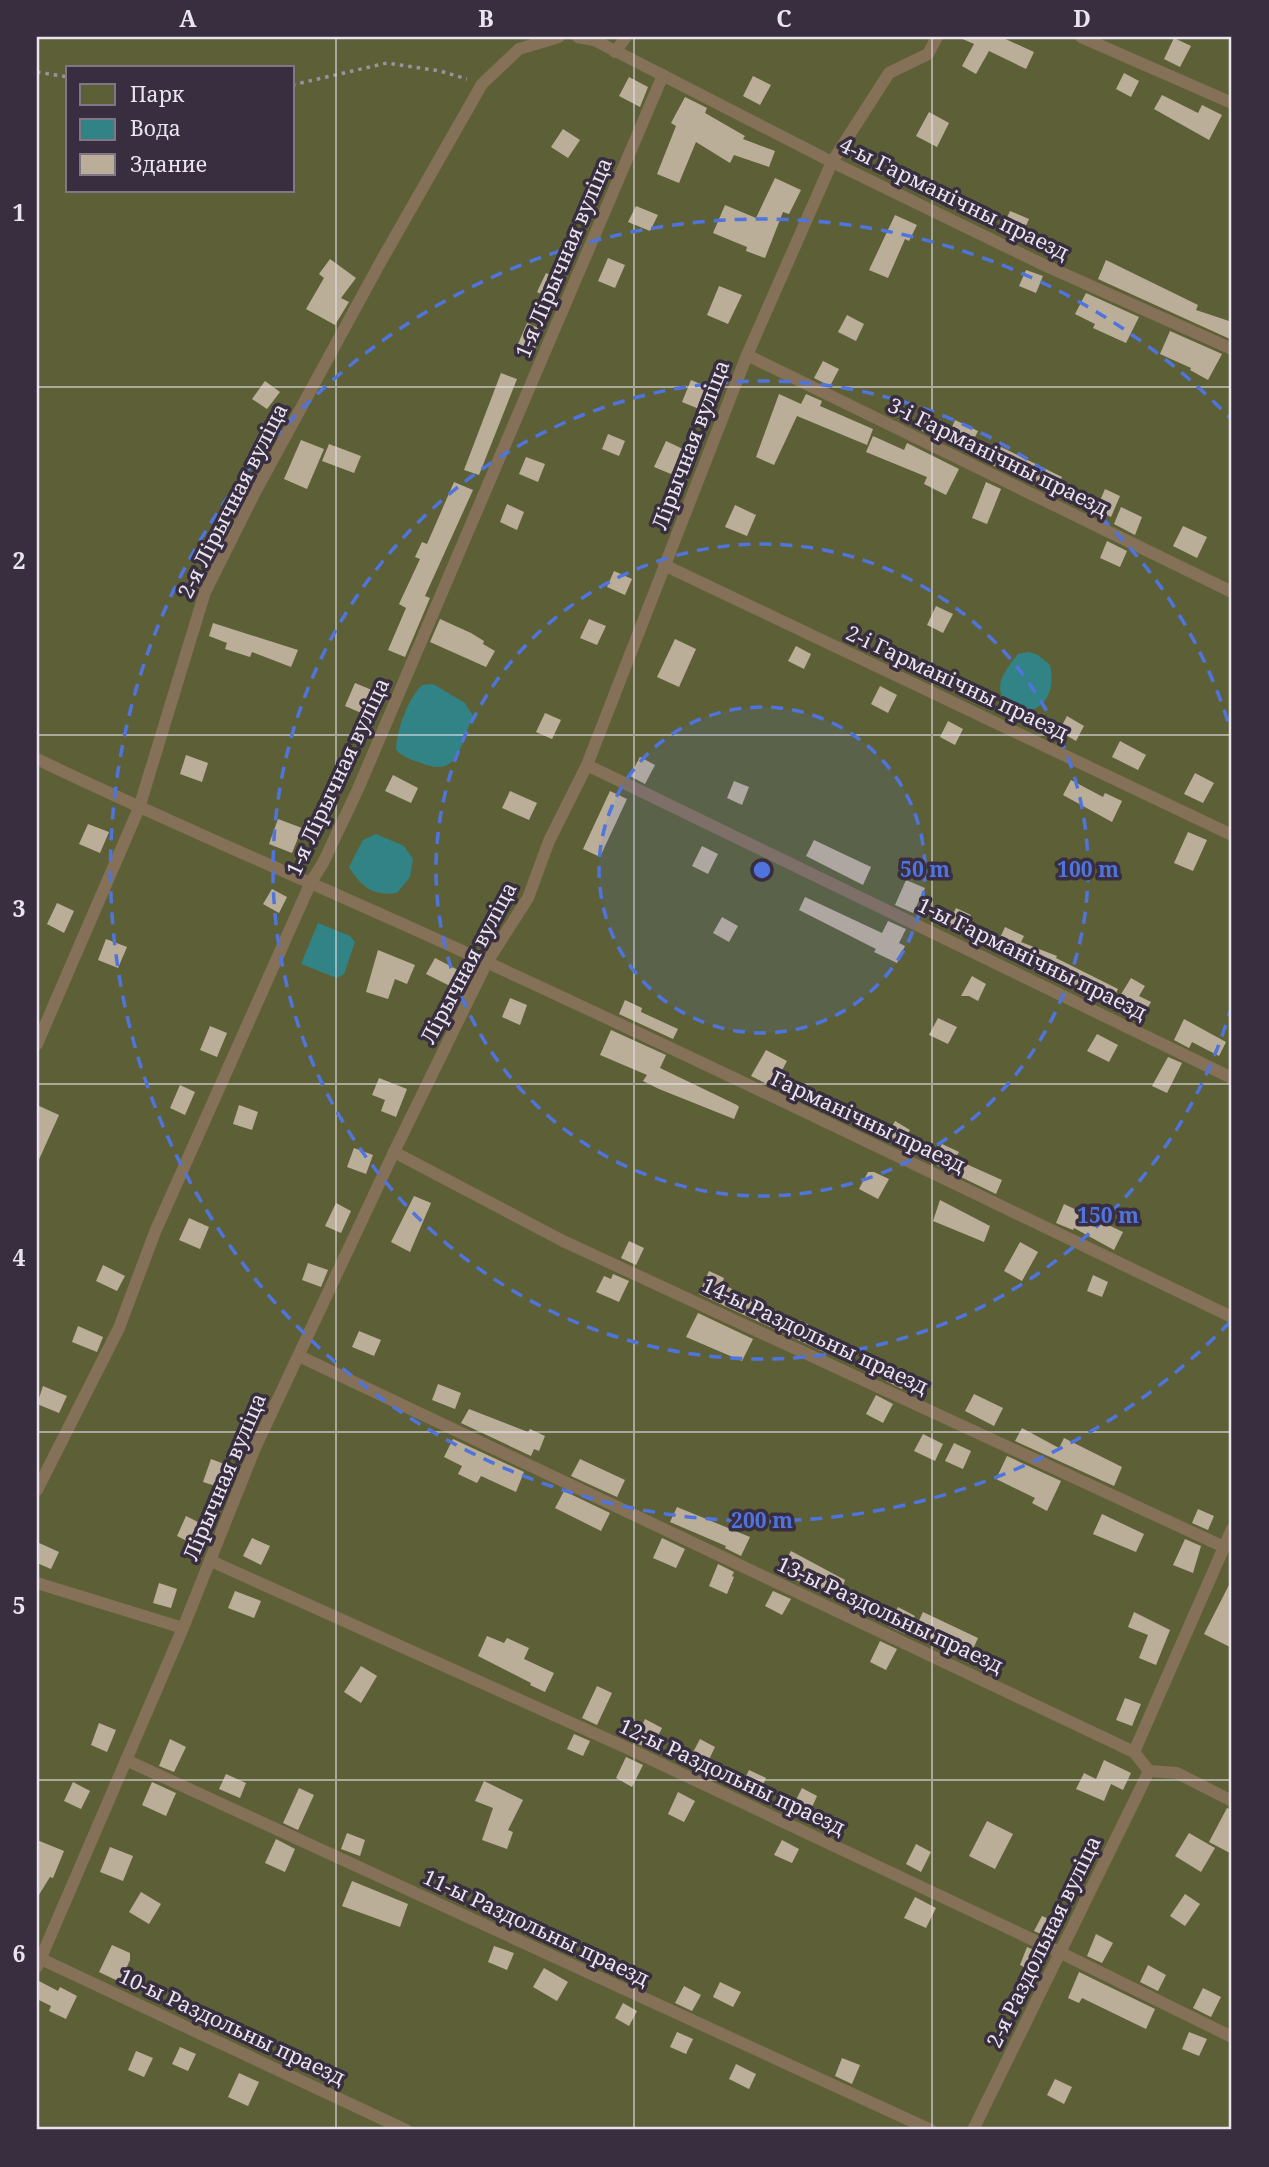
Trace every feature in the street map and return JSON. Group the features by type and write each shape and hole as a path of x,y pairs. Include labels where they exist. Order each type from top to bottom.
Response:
{"lane":[{"name":"2-я Лірычная вуліца","path":"37,1044 139,808 205,592 259,484 482,84 519,49 559,37"},
{"path":"578,37 594,40 663,75"},
{"path":"615,52 626,37"},
{"name":"Лірычная вуліца","path":"39,1963 183,1629 255,1448 487,962 528,898 549,841 587,765 747,355 832,162 889,73 929,54 937,37"},
{"path":"1081,37 1232,103"},
{"name":"4-ы Гарманічны праезд","path":"663,75 832,162 1044,265 1232,349"},
{"name":"1-я Лірычная вуліца","path":"37,1490 119,1328 155,1232 311,882 323,863 363,776 663,75"},
{"name":"3-і Гарманічны праезд","path":"747,355 1232,592"},
{"name":"2-і Гарманічны праезд","path":"664,565 1232,835"},
{"name":"Гарманічны праезд","path":"37,759 139,808 487,962 1232,1317"},
{"name":"1-ы Гарманічны праезд","path":"587,765 1232,1078"},
{"name":"14-ы Раздольны праезд","path":"394,1152 563,1241 1224,1547"},
{"name":"13-ы Раздольны праезд","path":"299,1356 1134,1752 1149,1771"},
{"path":"1134,1752 1232,1530"},
{"name":"12-ы Раздольны праезд","path":"211,1561 627,1748 1232,2037"},
{"path":"37,1583 183,1629"},
{"name":"11-ы Раздольны праезд","path":"126,1760 930,2130"},
{"path":"1149,1771 1177,1773 1232,1801"},
{"name":"2-я Раздольная вуліца","path":"973,2130 1149,1771"},
{"name":"10-ы Раздольны праезд","path":"39,1963 406,2130"}],"path":[{"path":"294,85 387,63 440,71 482,84"},
{"path":"37,72 66,77"}],"green space":[{"path":"37,37 1232,37 1232,2130 37,2130"}],"water":[{"path":"1029,652 1038,655 1050,665 1051,682 1044,702 1022,714 1005,700 1000,686 1006,671 1018,654"},
{"path":"433,684 465,703 473,716 457,756 444,766 434,767 396,750 407,707 422,685"},
{"path":"376,834 404,846 413,859 410,877 397,893 388,894 368,889 349,867 363,840"},
{"path":"318,923 350,936 355,942 344,974 337,978 301,964"}],"building":[{"path":"958,37 1001,37 1034,52 1026,69 989,51 976,74 962,66 974,44"},
{"path":"1174,38 1191,46 1180,67 1164,59"},
{"path":"1124,73 1139,81 1131,97 1116,89"},
{"path":"753,76 771,85 760,105 743,96"},
{"path":"629,77 648,87 640,107 619,96"},
{"path":"1162,95 1198,113 1202,105 1222,115 1209,140 1154,109"},
{"path":"685,97 707,108 705,113 745,136 743,139 775,151 769,167 734,155 730,163 696,142 679,183 657,174 676,126 671,123"},
{"path":"929,112 949,123 937,147 916,136"},
{"path":"563,129 580,140 568,158 551,147"},
{"path":"775,178 801,190 789,214 783,212 765,258 746,251 747,247 713,233 725,205 756,218"},
{"path":"636,206 658,215 650,231 628,222"},
{"path":"1010,211 1029,219 1022,235 1003,226"},
{"path":"895,215 917,225 909,241 905,239 888,278 869,270"},
{"path":"608,258 625,265 615,288 598,281"},
{"path":"330,259 356,278 341,298 349,302 335,325 306,309 324,278 319,274"},
{"path":"1106,260 1198,305 1196,310 1232,322 1230,339 1098,279"},
{"path":"1026,270 1043,276 1036,293 1019,286"},
{"path":"546,273 565,282 555,301 537,292"},
{"path":"719,286 742,295 728,324 707,315"},
{"path":"1086,293 1139,317 1126,343 1093,328 1095,324 1075,314"},
{"path":"847,315 864,324 856,341 838,332"},
{"path":"527,323 543,330 534,351 518,344"},
{"path":"1170,331 1222,354 1208,380 1190,370 1191,368 1160,354"},
{"path":"823,361 839,369 830,386 814,378"},
{"path":"501,373 517,379 479,475 464,470"},
{"path":"691,380 712,389 704,411 682,402"},
{"path":"265,381 280,392 267,409 252,399"},
{"path":"779,394 801,404 806,394 822,401 820,406 873,429 867,445 797,416 774,465 756,457"},
{"path":"921,412 952,427 955,420 978,431 967,453 914,427"},
{"path":"608,434 625,441 619,456 602,449"},
{"path":"873,436 904,450 907,443 959,469 946,495 924,484 927,477 866,452"},
{"path":"301,440 324,449 307,489 284,479"},
{"path":"666,441 683,449 671,474 654,467"},
{"path":"329,444 361,456 354,473 322,461"},
{"path":"999,446 1062,477 1054,492 1009,469 1007,472 992,465"},
{"path":"526,457 545,464 538,482 519,474"},
{"path":"454,482 473,490 425,596 430,598 405,657 388,650 406,608 399,604 420,559 415,557 422,542 427,544"},
{"path":"986,482 1001,489 987,524 972,518"},
{"path":"1105,489 1120,496 1111,517 1096,510"},
{"path":"507,504 524,512 517,530 500,522"},
{"path":"735,505 756,515 747,536 725,527"},
{"path":"1121,507 1142,517 1135,535 1114,524"},
{"path":"1183,526 1207,537 1197,558 1173,546"},
{"path":"1107,541 1127,551 1120,567 1100,558"},
{"path":"614,571 632,579 625,595 607,587"},
{"path":"936,606 953,614 943,633 927,625"},
{"path":"440,619 471,633 495,651 486,667 430,642"},
{"path":"589,619 606,626 597,645 580,638"},
{"path":"213,623 298,650 291,667 252,652 250,657 225,649 227,643 209,636"},
{"path":"675,639 696,649 679,687 657,677"},
{"path":"796,646 811,654 804,669 788,661"},
{"path":"355,683 384,695 373,718 345,706"},
{"path":"880,686 897,695 888,713 871,704"},
{"path":"545,713 561,720 552,739 536,732"},
{"path":"1067,716 1084,726 1076,741 1059,731"},
{"path":"948,721 963,729 955,745 940,737"},
{"path":"1120,741 1146,755 1138,770 1112,757"},
{"path":"186,755 208,763 202,782 180,774"},
{"path":"640,757 655,765 645,784 630,776"},
{"path":"1195,773 1214,783 1203,803 1184,794"},
{"path":"393,775 418,788 411,803 385,791"},
{"path":"1071,780 1103,797 1105,793 1122,801 1112,822 1063,795"},
{"path":"734,781 749,787 742,805 727,798"},
{"path":"510,791 537,803 529,820 502,808"},
{"path":"610,791 627,799 600,857 583,849"},
{"path":"278,819 302,828 292,853 269,844"},
{"path":"88,824 109,832 100,853 79,844"},
{"path":"1188,832 1207,840 1193,871 1174,863"},
{"path":"814,840 871,867 863,885 806,856"},
{"path":"702,846 718,854 708,874 692,866"},
{"path":"906,880 925,888 913,913 895,905"},
{"path":"272,889 287,897 279,913 263,904"},
{"path":"805,897 882,933 888,921 906,929 899,943 905,946 897,963 874,952 876,949 799,910"},
{"path":"57,903 74,911 64,933 47,924"},
{"path":"956,908 971,915 962,933 947,926"},
{"path":"722,917 738,926 729,942 713,933"},
{"path":"1005,927 1024,936 1021,942 1057,956 1056,958 1118,989 1113,999 1034,971 1035,969 995,949"},
{"path":"106,939 127,947 118,968 98,960"},
{"path":"378,950 415,965 407,984 395,979 388,999 366,992"},
{"path":"435,958 458,970 450,986 426,974"},
{"path":"972,976 986,984 978,1001 969,996 961,996"},
{"path":"1131,978 1145,986 1139,996 1151,1002 1141,1020 1115,1004"},
{"path":"510,998 527,1005 520,1025 502,1017"},
{"path":"625,1000 642,1008 641,1012 678,1029 673,1039 619,1014"},
{"path":"938,1018 957,1027 948,1044 929,1035"},
{"path":"1184,1019 1226,1042 1219,1056 1192,1042 1189,1048 1174,1040"},
{"path":"210,1026 227,1033 217,1057 200,1050"},
{"path":"611,1030 666,1055 660,1068 737,1105 739,1107 734,1119 659,1089 643,1081 647,1075 600,1055"},
{"path":"1097,1034 1118,1045 1109,1062 1087,1051"},
{"path":"766,1050 787,1061 773,1087 751,1076"},
{"path":"1168,1057 1182,1063 1167,1093 1152,1086"},
{"path":"379,1078 407,1089 396,1117 381,1111 385,1100 372,1095"},
{"path":"180,1085 195,1092 185,1115 170,1108"},
{"path":"37,1105 59,1115 37,1164"},
{"path":"239,1105 258,1112 252,1130 233,1124"},
{"path":"895,1121 910,1130 901,1146 886,1138"},
{"path":"942,1144 959,1152 955,1159 1002,1180 996,1194 932,1163"},
{"path":"354,1148 373,1155 366,1174 347,1167"},
{"path":"868,1172 889,1179 878,1199 859,1189"},
{"path":"414,1196 431,1203 410,1252 391,1242"},
{"path":"940,1200 990,1226 984,1242 933,1221"},
{"path":"336,1203 351,1211 341,1233 325,1226"},
{"path":"1064,1204 1123,1232 1114,1250 1074,1228 1073,1230 1056,1223"},
{"path":"189,1218 209,1227 200,1249 179,1240"},
{"path":"629,1241 644,1248 636,1265 621,1258"},
{"path":"1020,1242 1038,1252 1022,1281 1004,1271"},
{"path":"308,1263 328,1270 321,1287 302,1280"},
{"path":"103,1265 125,1276 117,1291 96,1281"},
{"path":"709,1271 724,1278 722,1284 799,1322 800,1320 833,1339 826,1353 699,1294"},
{"path":"613,1274 629,1281 619,1302 596,1292 604,1276 611,1279"},
{"path":"1093,1275 1108,1282 1102,1297 1087,1291"},
{"path":"698,1313 753,1339 742,1361 686,1337"},
{"path":"78,1326 103,1337 97,1352 72,1342"},
{"path":"359,1331 381,1340 374,1356 352,1347"},
{"path":"891,1365 910,1375 902,1389 884,1380"},
{"path":"438,1384 461,1393 455,1409 432,1400"},
{"path":"43,1386 67,1396 59,1413 37,1404"},
{"path":"974,1394 1003,1408 994,1426 965,1411"},
{"path":"876,1395 893,1404 883,1423 866,1414"},
{"path":"469,1409 545,1436 539,1451 534,1449 531,1456 461,1423"},
{"path":"1022,1428 1059,1448 1064,1438 1122,1467 1114,1486 1015,1441"},
{"path":"923,1434 943,1444 935,1461 914,1451"},
{"path":"453,1439 524,1472 516,1492 481,1476 477,1483 458,1474 462,1466 444,1457"},
{"path":"954,1443 971,1451 963,1469 945,1461"},
{"path":"1007,1456 1061,1481 1047,1511 1032,1503 1035,1498 996,1479"},
{"path":"211,1459 227,1465 219,1487 203,1482"},
{"path":"580,1459 625,1480 617,1497 571,1476"},
{"path":"564,1491 610,1513 601,1531 555,1508"},
{"path":"677,1507 750,1537 741,1556 725,1548 726,1546 670,1522"},
{"path":"1198,1509 1214,1516 1208,1530 1192,1523"},
{"path":"1102,1514 1144,1534 1136,1552 1093,1534"},
{"path":"186,1516 202,1524 193,1544 177,1536"},
{"path":"252,1538 270,1546 261,1565 243,1556"},
{"path":"662,1538 685,1549 676,1568 653,1558"},
{"path":"1185,1539 1201,1546 1193,1573 1173,1565"},
{"path":"37,1542 59,1552 51,1569 37,1563"},
{"path":"791,1551 845,1580 839,1596 782,1575 784,1571 781,1569"},
{"path":"718,1564 734,1572 727,1594 709,1586"},
{"path":"1232,1579 1232,1648 1204,1634"},
{"path":"159,1583 177,1589 171,1608 153,1603"},
{"path":"235,1591 261,1601 254,1618 228,1608"},
{"path":"773,1591 791,1599 782,1615 765,1606"},
{"path":"898,1607 915,1616 905,1634 888,1626"},
{"path":"923,1612 978,1638 968,1660 914,1631"},
{"path":"1134,1612 1170,1630 1156,1665 1139,1658 1148,1635 1128,1627"},
{"path":"487,1636 504,1643 507,1638 529,1648 524,1659 554,1673 545,1692 478,1656"},
{"path":"880,1641 897,1649 886,1670 870,1662"},
{"path":"361,1666 377,1676 361,1703 344,1692"},
{"path":"597,1686 612,1693 597,1725 582,1718"},
{"path":"1125,1698 1141,1704 1132,1726 1116,1720"},
{"path":"645,1719 662,1728 651,1750 634,1742"},
{"path":"99,1723 116,1730 107,1752 91,1745"},
{"path":"574,1734 590,1741 583,1756 567,1749"},
{"path":"170,1739 186,1747 174,1772 159,1766"},
{"path":"700,1739 715,1747 705,1768 689,1760"},
{"path":"626,1757 643,1765 632,1787 616,1778"},
{"path":"1104,1760 1131,1773 1123,1790 1111,1784 1104,1801 1076,1789 1084,1773 1096,1779"},
{"path":"749,1770 766,1778 757,1798 739,1790"},
{"path":"226,1774 246,1783 240,1798 219,1789"},
{"path":"484,1781 523,1800 508,1830 513,1832 507,1849 482,1840 493,1808 475,1801"},
{"path":"73,1782 90,1791 81,1809 64,1801"},
{"path":"152,1782 176,1793 166,1816 142,1805"},
{"path":"299,1788 314,1795 298,1830 283,1823"},
{"path":"802,1788 817,1796 809,1814 793,1806"},
{"path":"678,1792 695,1801 684,1822 668,1814"},
{"path":"1227,1808 1232,1810 1232,1854 1209,1842"},
{"path":"987,1821 1013,1834 995,1869 969,1856"},
{"path":"347,1833 365,1840 360,1856 341,1849"},
{"path":"1189,1833 1215,1848 1201,1872 1175,1856"},
{"path":"276,1839 295,1849 285,1872 265,1863"},
{"path":"37,1840 64,1851 53,1878 50,1877 37,1898"},
{"path":"782,1840 799,1849 792,1863 774,1855"},
{"path":"916,1844 931,1852 921,1872 906,1864"},
{"path":"110,1847 133,1856 123,1881 100,1872"},
{"path":"352,1881 408,1904 400,1927 342,1906"},
{"path":"141,1892 161,1904 149,1924 129,1912"},
{"path":"1185,1894 1200,1904 1185,1926 1170,1916"},
{"path":"915,1897 936,1908 926,1928 904,1918"},
{"path":"1042,1916 1060,1924 1053,1939 1034,1931"},
{"path":"1096,1934 1113,1943 1102,1963 1087,1956"},
{"path":"112,1945 130,1953 130,1960 120,1982 99,1972"},
{"path":"494,1946 514,1953 507,1970 488,1962"},
{"path":"1027,1947 1045,1955 1037,1973 1020,1965"},
{"path":"1148,1965 1166,1975 1158,1991 1140,1982"},
{"path":"544,1968 568,1982 557,2001 533,1987"},
{"path":"1079,1972 1155,2009 1146,2029 1082,1998 1079,2003 1068,1998"},
{"path":"37,1980 58,1991 60,1987 77,1996 66,2019 49,2011 51,2006 37,1999"},
{"path":"720,1982 741,1992 733,2007 713,1997"},
{"path":"684,1986 701,1995 692,2011 675,2003"},
{"path":"1203,1988 1221,1997 1211,2017 1193,2008"},
{"path":"623,2003 637,2011 629,2026 615,2018"},
{"path":"677,2032 693,2039 686,2054 670,2047"},
{"path":"1189,2032 1207,2039 1199,2056 1182,2049"},
{"path":"180,2047 196,2054 188,2071 172,2064"},
{"path":"136,2051 153,2058 144,2077 128,2070"},
{"path":"842,2058 860,2065 852,2084 835,2076"},
{"path":"736,2064 756,2074 749,2089 729,2079"},
{"path":"239,2073 259,2082 248,2106 228,2097"},
{"path":"1055,2079 1072,2087 1064,2104 1047,2095"}]}
